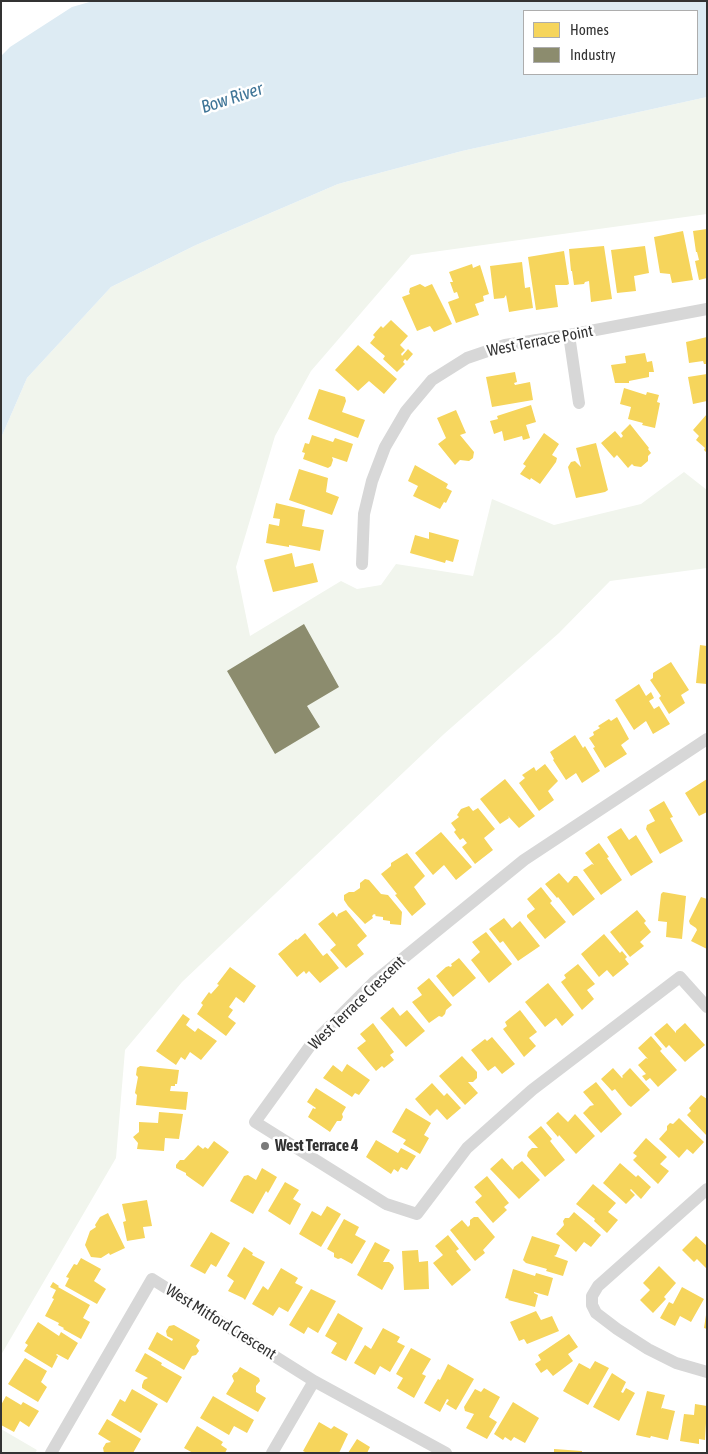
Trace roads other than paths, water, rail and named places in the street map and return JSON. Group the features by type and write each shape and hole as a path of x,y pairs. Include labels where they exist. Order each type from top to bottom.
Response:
{"street":[{"name":"West Terrace Point","path":"362,564 364,514 372,481 385,447 406,411 432,380 466,358 498,347 707,309"},
{"path":"569,335 579,403"},
{"name":"West Terrace Crescent","path":"707,739 524,860 374,982 310,1046 255,1122 386,1204 417,1214 467,1148 532,1090 680,977 707,1007"},
{"path":"707,1189 598,1286 592,1296 592,1304 596,1313 617,1329 648,1349 676,1363 707,1372"},
{"name":"West Mitford Crescent","path":"51,1453 152,1279 314,1381"},
{"path":"272,1453 314,1381 446,1453"}],"water":[{"name":"Bow River","path":"93,1 707,1 707,97 462,151 338,184 196,245 111,287 27,378 1,438 1,56 10,47 72,7"}],"place":[{"name":"West Terrace 4","path":"265,1146"}]}
